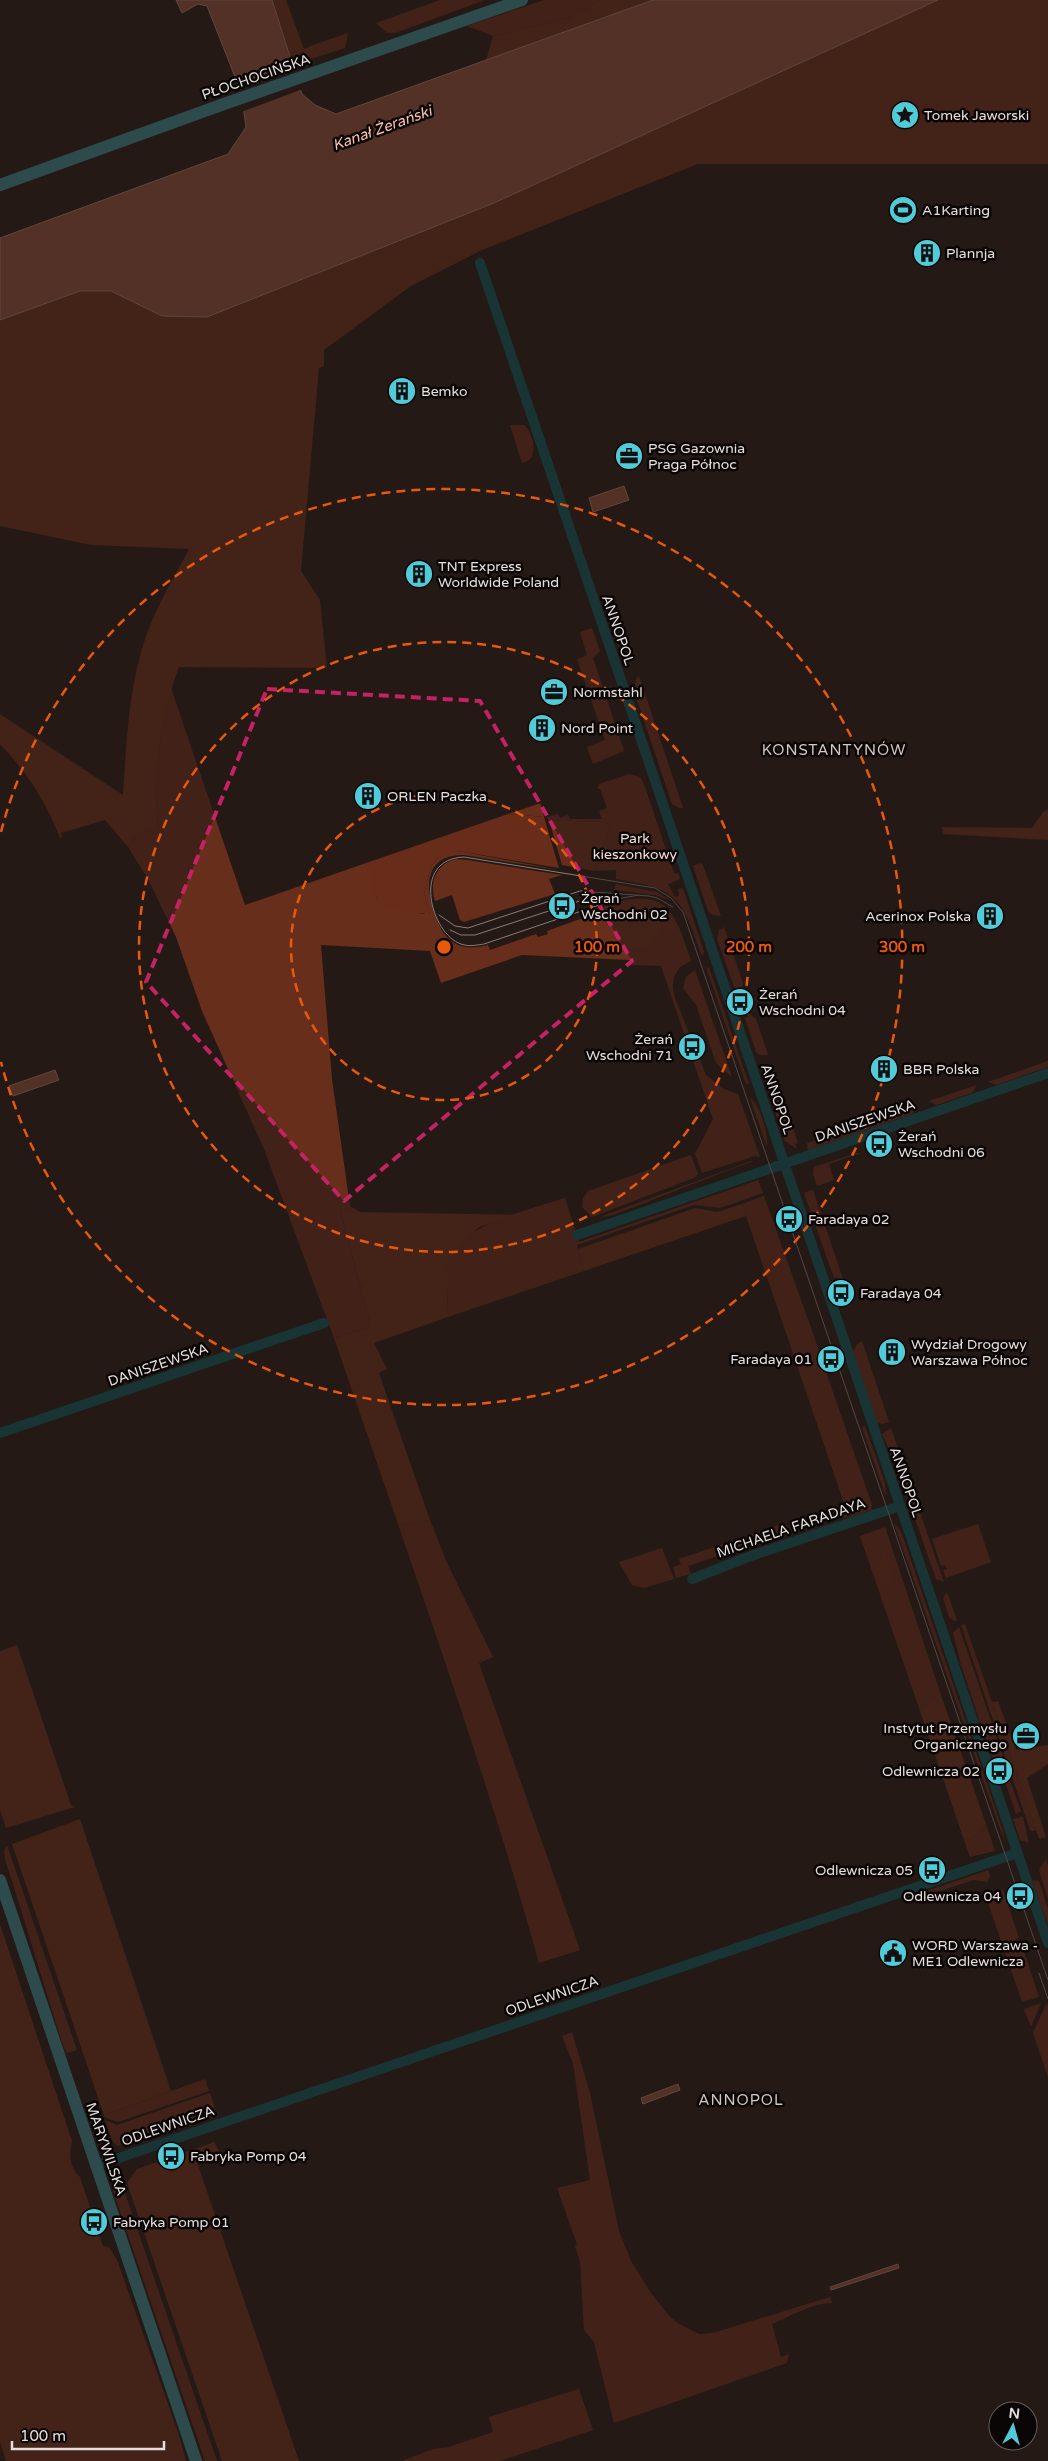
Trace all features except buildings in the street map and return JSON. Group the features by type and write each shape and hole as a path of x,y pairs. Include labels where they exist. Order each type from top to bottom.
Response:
{"main road":[{"name":"PŁOCHOCIŃSKA","path":"0,185 224,104 522,0"},
{"name":"MARYWILSKA","path":"0,1880 195,2459"}],"street":[{"name":"ANNOPOL","path":"480,263 1048,1943"},
{"name":"DANISZEWSKA","path":"577,1235 1048,1073"},
{"name":"DANISZEWSKA","path":"0,1433 324,1323"},
{"name":"MICHAELA FARADAYA","path":"692,1579 748,1557 900,1506"},
{"name":"ODLEWNICZA","path":"96,2166 1018,1853"}],"highlighted area":[{"path":"267,689 480,701 632,961 344,1201 146,982"}],"green space":[{"path":"440,0 485,0 395,33 387,33 376,23"},
{"path":"544,0 602,0 568,18 493,36 467,26"},
{"path":"348,33 345,48 311,59 316,44"},
{"path":"510,425 524,425 528,429 534,446 528,461 522,463"},
{"path":"592,628 600,651 593,658 624,751 593,764 587,747 605,740 577,659 587,655 580,632"},
{"path":"639,676 683,808 672,804 634,691 636,679"},
{"path":"171,688 245,905 369,862 377,899 409,911 430,914 424,894 431,866 439,857 448,852 458,851 560,870 464,855 452,856 442,860 431,873 429,891 431,901 442,930 453,942 460,945 477,947 488,945 490,950 536,934 538,937 548,934 547,931 605,910 604,905 625,900 642,899 654,901 664,906 679,927 691,961 677,971 673,981 675,998 706,1075 724,1089 738,1094 760,1157 755,1156 702,1173 695,1154 713,1119 661,966 630,965 630,960 522,955 441,983 430,951 321,945 332,1079 350,1206 360,1212 340,1210 371,1327 334,1338 264,1149 202,1011 176,937 148,879 128,847 136,835 158,826 156,792 158,757"},
{"name":"Park kieszonkowy","path":"630,774 640,777 644,784 674,873 678,873 680,879 668,884 675,897 679,896 678,889 683,888 704,952 702,956 683,909 666,892 653,887 616,879 616,870 594,871 611,825 603,822 549,820 547,817 558,814 560,818 568,815 570,819 602,819 599,811 607,808 600,789 597,789 599,784"},
{"path":"541,803 544,817 508,814"},
{"path":"456,859 562,875 549,879 555,894 464,922 460,920 452,895 435,901 433,894 434,881 439,869 449,861"},
{"path":"701,863 721,916 712,915 708,911 693,866"},
{"path":"616,884 657,892 672,901 655,895 614,890"},
{"path":"724,927 743,983 740,995 738,988 735,989 717,939 719,930"},
{"path":"706,967 709,968 749,1084 746,1084"},
{"path":"695,970 732,1077 716,1063 696,1005 683,988 686,977"},
{"path":"746,1010 756,1019 768,1055 760,1055 756,1052 745,1018 748,1017"},
{"path":"1048,1061 1048,1067 996,1085 988,1082"},
{"path":"771,1063 798,1143 795,1144 797,1149 785,1141 763,1076"},
{"path":"977,1085 972,1093 936,1105 929,1101"},
{"path":"750,1098 757,1107 763,1121 767,1147"},
{"path":"918,1105 912,1114 808,1150 807,1143"},
{"path":"861,1153 829,1164 834,1180 817,1186 813,1174 814,1167"},
{"path":"691,1155 698,1174 696,1177 592,1217 582,1207 583,1198 588,1191"},
{"path":"754,1161 609,1216 600,1217"},
{"path":"758,1180 763,1193 720,1208 694,1205 577,1245 584,1271 448,1317 447,1272 449,1259 456,1247 468,1236 483,1227 517,1213 565,1198 579,1242 711,1196 713,1203 718,1205 739,1198 735,1188"},
{"path":"813,1190 845,1285 841,1286 838,1277 834,1278 804,1193"},
{"path":"764,1196 821,1356 818,1358 821,1367 824,1366 872,1505 871,1510 855,1516 843,1518 833,1516 828,1512 845,1506 742,1204"},
{"path":"862,1341 889,1422 882,1424 876,1422 853,1352 857,1344"},
{"path":"865,1426 885,1483 886,1497 862,1427"},
{"path":"891,1428 944,1582 936,1579 897,1467 882,1434"},
{"path":"430,1520 447,1563 493,1657 479,1663 580,1950 539,1963 490,1798 398,1524"},
{"path":"894,1523 901,1531 1003,1831 1004,1840"},
{"path":"978,1524 991,1562 946,1578 943,1570 947,1569 945,1565 941,1566 932,1539"},
{"path":"779,1525 782,1534 688,1566 691,1574 676,1578 673,1567 681,1564 679,1559"},
{"path":"885,1527 940,1692 920,1711 860,1536"},
{"path":"662,1548 674,1579 644,1588 632,1585 619,1562"},
{"path":"947,1592 957,1620 954,1621 949,1617 943,1598"},
{"path":"965,1624 1036,1830 1030,1830 961,1625"},
{"path":"959,1627 1003,1756 993,1761 961,1665 953,1633"},
{"path":"1003,1762 1021,1811 1016,1814 999,1763"},
{"path":"1023,1817 1029,1843 1020,1840 1013,1819"},
{"path":"986,1824 995,1851 970,1857 964,1840 980,1834"},
{"path":"7,1845 77,2050 67,2053 63,2045 5,1859 4,1851"},
{"path":"1046,1859 1048,1866 1048,1899 1039,1870"},
{"path":"988,1870 990,1876 987,1882 974,1880 921,1897 927,1891"},
{"path":"1032,1880 1039,1881 1048,1909 1048,1926"},
{"path":"1003,1890 1019,1938 1016,1939 1020,1949 1023,1949 1039,1997 1022,2002 986,1897 994,1892 996,1897 1000,1895 999,1891"},
{"path":"1047,2002 1048,2006 1048,2077 1033,2033"},
{"path":"1041,2003 1031,2027 1024,2009"},
{"path":"572,2032 590,2093 619,2231 631,2261 651,2293 670,2317 699,2334 713,2333 830,2297 832,2303 817,2305 772,2324 781,2357 789,2354 787,2363 614,2423 594,2342 584,2330 580,2261 575,2246 577,2244 557,2188 590,2180 573,2063 562,2036"},
{"path":"205,2079 209,2091 118,2122 104,2117 104,2115"},
{"path":"210,2093 214,2105 213,2114 118,2146 113,2142 105,2120 117,2125"},
{"path":"119,2173 217,2461 205,2461 112,2188"},
{"path":"579,2389 593,2430 500,2461 402,2461 433,2449 449,2447 493,2432 489,2417"}],"shaded area":[{"path":"272,0 286,0 304,49 316,44 311,59 305,56 292,61"},
{"path":"602,0 653,0 336,114 486,60 493,36 568,18"},
{"path":"938,0 1048,0 1048,164 698,164 482,250 411,286 324,350 324,366 319,368 301,571 320,600 327,668 179,667 167,705 160,746 157,788 158,827 136,835 128,847 105,820 61,833 62,837 60,838 49,812 35,788 19,765 0,744 0,714 123,795 131,703 140,657 146,635 155,614 189,549 91,545 0,526 0,320 80,291 111,291 162,316 494,203"},
{"path":"1048,809 1048,840 943,834 942,827 1032,828 1043,812"},
{"path":"508,814 544,817 559,868 458,851 439,857 431,866 424,894 430,914 395,909 382,904 378,900 373,887 369,862"},
{"path":"549,820 603,822 611,825 594,871 562,865"},
{"path":"637,905 649,909 655,915 659,927 655,939 649,945 637,949 625,945 619,939 615,927 619,915 625,909"},
{"path":"735,1188 739,1198 718,1205 713,1204 711,1196"},
{"path":"742,1204 746,1216 584,1271 578,1249 695,1208 717,1212"},
{"path":"340,1209 360,1212 517,1215 479,1227 450,1257 447,1270 448,1317 374,1343 387,1369 379,1373 430,1520 398,1524 334,1338 371,1327"},
{"path":"884,1549 893,1575 889,1585 881,1584 879,1575 879,1562"},
{"path":"17,1645 71,1805 75,1807 6,1828 0,1810 0,1651"},
{"path":"940,1692 986,1824 980,1834 964,1840 920,1711"},
{"path":"998,1701 1016,1750 1048,1745 1048,1764 1027,1778 1046,1837 1039,1839 992,1702"},
{"path":"80,1819 171,2091 104,2115 12,1844"},
{"path":"0,1924 72,2141 70,2156 72,2165 80,2177 103,2246 109,2247 117,2260 179,2435 186,2461 6,2461 0,2442"},
{"path":"214,2142 221,2154 197,2162 299,2461 222,2461 127,2183 137,2169"}],"water":[{"name":"Kanał Żerański","path":"176,0 272,0 302,94 315,105 336,114 653,0 938,0 494,203 207,317 162,316 111,291 80,291 0,320 0,238 228,154 246,127 241,92 207,6 198,4 182,13"},
{"path":"624,486 629,500 593,512 589,498"},
{"path":"55,1070 59,1080 13,1096 9,1086"},
{"path":"678,2084 680,2090 643,2104 641,2098"},
{"path":"898,2264 899,2268 831,2290 830,2287"}],"pier":[{"path":"296,65 303,89 241,112 236,86"}],"tram line":[{"path":"639,895 617,899 484,944 470,946 461,944 450,937 441,926 431,898 431,883 437,870 447,861 464,857 655,888 671,898 683,912 1048,1980"},
{"path":"439,915 455,926 468,928 580,891 649,896 657,898 673,907"},
{"path":"450,930 461,935 475,935 598,895"},
{"path":"1039,1973 1048,1999"}],"place":[{"name":"Tomek Jaworski","path":"905,115"},
{"name":"A1Karting","path":"903,210"},
{"name":"Plannja","path":"927,253"},
{"name":"Bemko","path":"402,391"},
{"name":"PSG Gazownia Praga Północ","path":"629,456"},
{"name":"TNT Express Worldwide Poland","path":"419,574"},
{"name":"Normstahl","path":"554,692"},
{"name":"Nord Point","path":"542,728"},
{"name":"ORLEN Paczka","path":"368,796"},
{"name":"Żerań Wschodni 02","path":"562,906"},
{"name":"Acerinox Polska","path":"990,916"},
{"name":"Żerań Wschodni 04","path":"740,1002"},
{"name":"Żerań Wschodni 71","path":"692,1047"},
{"name":"BBR Polska","path":"884,1069"},
{"name":"Żerań Wschodni 06","path":"879,1144"},
{"name":"Faradaya 02","path":"789,1219"},
{"name":"Faradaya 04","path":"841,1293"},
{"name":"Wydział Drogowy Warszawa Północ","path":"892,1352"},
{"name":"Faradaya 01","path":"831,1359"},
{"name":"Instytut Przemysłu Organicznego","path":"1026,1736"},
{"name":"Odlewnicza 02","path":"999,1771"},
{"name":"Odlewnicza 05","path":"932,1870"},
{"name":"Odlewnicza 04","path":"1020,1896"},
{"name":"WORD Warszawa - ME1 Odlewnicza","path":"893,1953"},
{"name":"Fabryka Pomp 04","path":"171,2156"},
{"name":"Fabryka Pomp 01","path":"94,2222"}],"district":[{"name":"KONSTANTYNÓW","path":"834,750"},
{"name":"ANNOPOL","path":"741,2100"}]}
